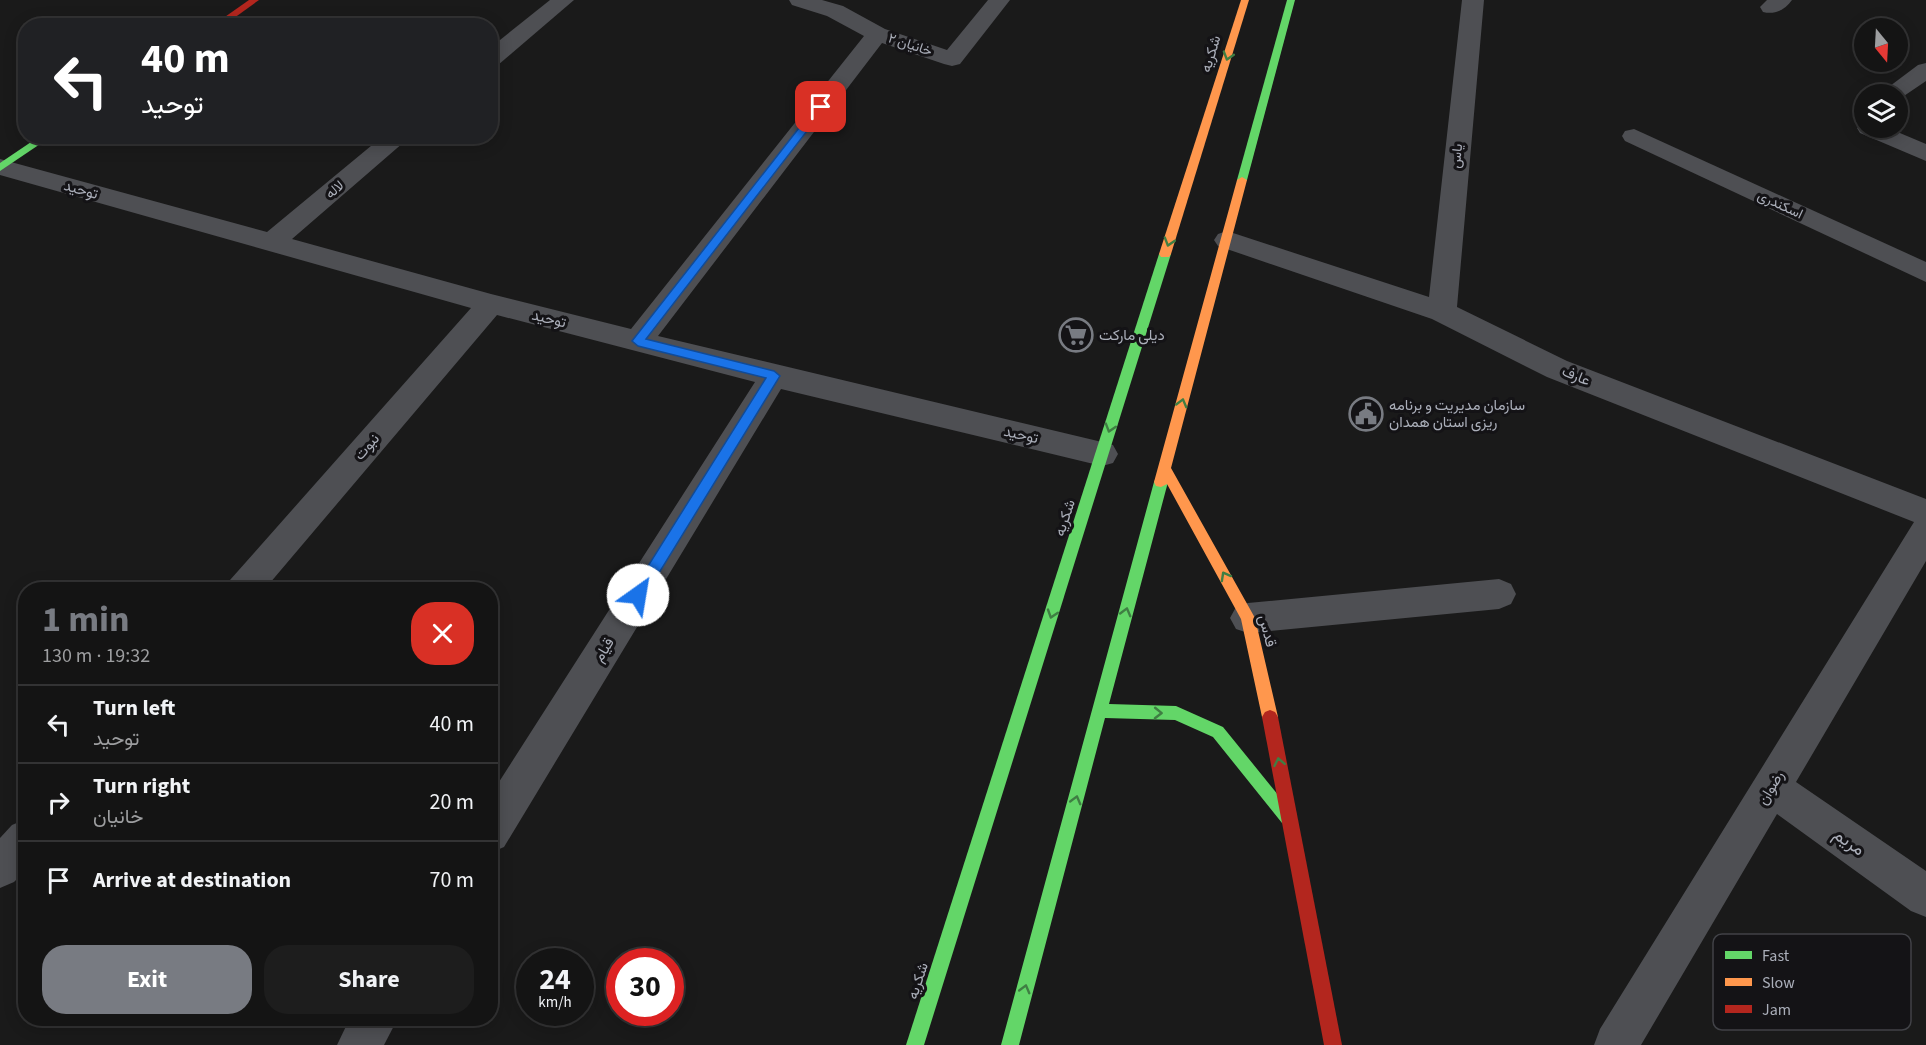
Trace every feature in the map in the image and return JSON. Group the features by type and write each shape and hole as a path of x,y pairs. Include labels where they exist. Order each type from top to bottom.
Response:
{"main road":[{"path":"228,18 255,0"},
{"name":"شکریه","path":"915,1045 1245,0"},
{"path":"1010,1045 1291,0"},
{"path":"4,160 33,144"},
{"name":"قدس","path":"1165,469 1248,618 1270,715 1333,1045"},
{"name":"قدس","path":"1100,711 1176,713 1218,732 1290,819"}],"street":[{"path":"498,53 563,0"},
{"name":"خانیان ۲","path":"800,0 840,6 877,34 952,59 999,0"},
{"name":"یاس","path":"1442,312 1473,0"},
{"path":"638,341 877,34"},
{"path":"1907,84 1926,70"},
{"name":"اسکندری","path":"1634,136 1926,273"},
{"path":"1895,138 1926,153"},
{"name":"لاله","path":"271,243 389,144"},
{"name":"توحید","path":"4,160 271,243 491,304 774,376 1102,454"},
{"name":"عارف","path":"1227,240 1442,312 1557,369 1926,513"},
{"name":"نبوت","path":"250,582 491,304"},
{"name":"قیام","path":"498,820 774,376"},
{"name":"رضوان","path":"1616,1045 1926,531"},
{"path":"1248,618 1498,594"},
{"name":"مریم","path":"1771,788 1926,896"},
{"path":"0,868 18,848"},
{"path":"359,1045 371,1026"}],"traffic: fast":[{"path":"1242,180 1291,0"},
{"path":"0,168 35,144"},
{"path":"915,1045 1165,254"},
{"path":"1010,1045 1161,482"},
{"path":"1100,711 1176,713 1218,732 1288,817"}],"traffic: slow":[{"path":"1165,254 1245,0"},
{"path":"1161,482 1242,180"},
{"path":"1165,469 1248,618 1270,717"}],"traffic: jam":[{"path":"228,18 255,0"},
{"path":"1270,717 1333,1045"}],"place":[{"name":"دیلی مارکت","path":"1076,335"},
{"name":"سازمان مدیریت و برنامه ریزی استان همدان","path":"1366,414"}],"route":[{"path":"638,595 774,376 638,341 821,107"}]}
